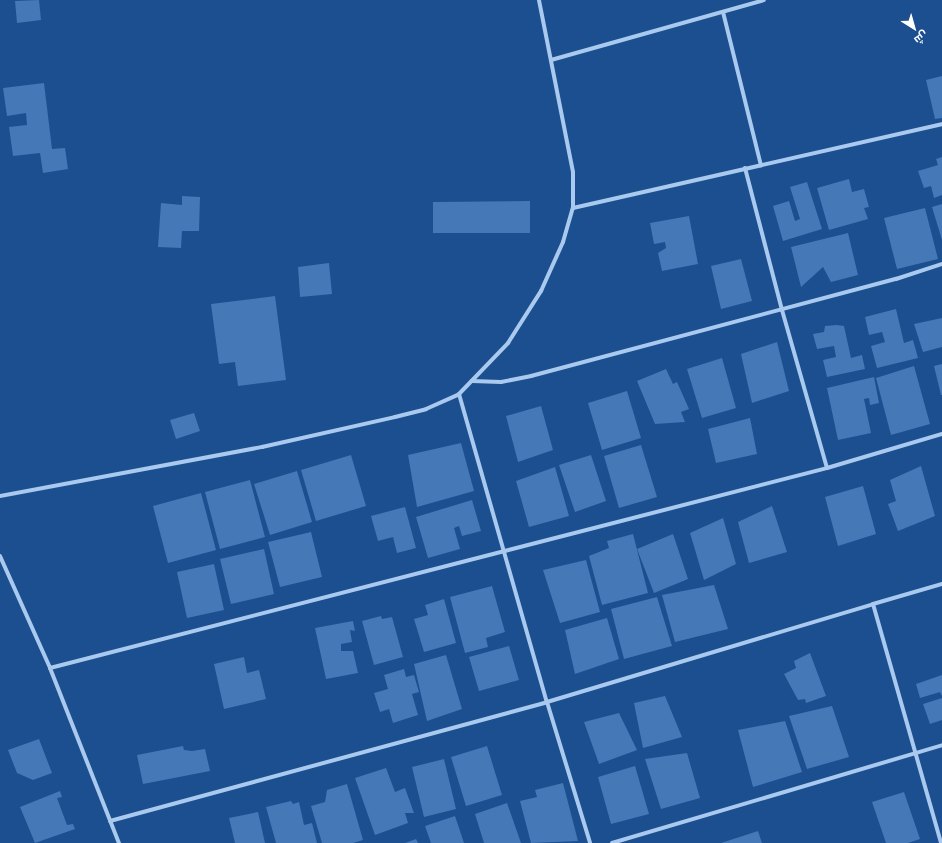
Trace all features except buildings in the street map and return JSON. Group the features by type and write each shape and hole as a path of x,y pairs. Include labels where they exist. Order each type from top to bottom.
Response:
{"street":[{"path":"0,496 262,447 395,417 426,408 460,394 508,344 541,291 563,242 573,208 574,172 539,0"},
{"path":"551,60 764,0"},
{"path":"723,12 761,165"},
{"path":"573,208 942,124"},
{"path":"745,168 782,310 827,468"},
{"path":"472,381 501,382 531,376 782,310 942,264"},
{"path":"460,394 503,552 590,843"},
{"path":"50,668 827,468 942,434"},
{"path":"0,556 50,668 119,843"},
{"path":"110,821 547,702 942,584"},
{"path":"873,604 941,843"},
{"path":"612,843 942,745"}]}
